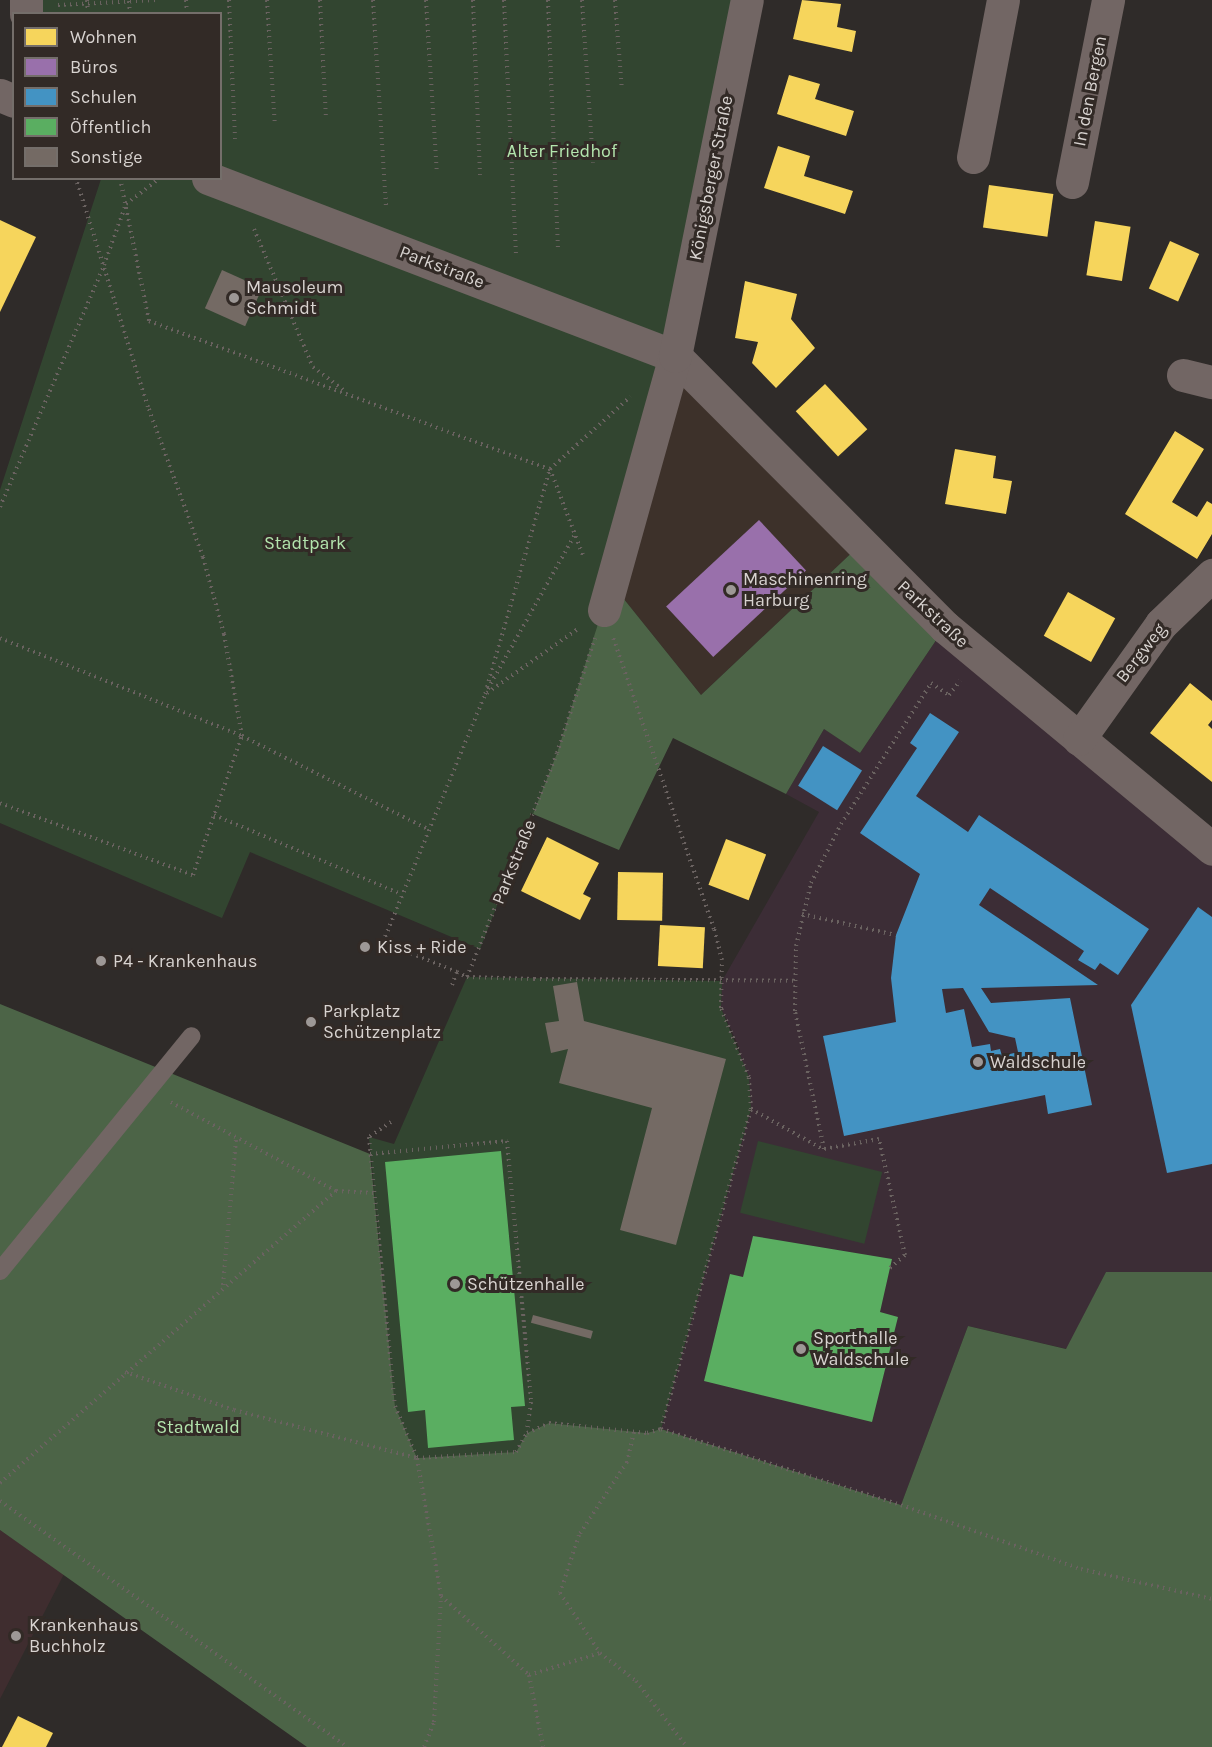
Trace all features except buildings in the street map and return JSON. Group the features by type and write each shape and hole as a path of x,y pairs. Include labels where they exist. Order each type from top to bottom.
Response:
{"street":[{"name":"Königsberger Straße","path":"675,356 747,0"},
{"path":"973,157 1003,0"},
{"name":"In den Bergen","path":"1072,182 1108,0"},
{"name":"Parkstraße","path":"213,180 675,356 869,552 978,656 1212,849"},
{"path":"604,610 675,356"},
{"name":"Bergweg","path":"1079,739 1161,624 1212,575"}],"lane":[{"path":"0,1271 192,1036"}],"path":[{"path":"26,7 156,0"},
{"path":"229,0 235,139"},
{"path":"267,0 275,126"},
{"path":"320,0 326,117"},
{"path":"373,0 386,206"},
{"path":"426,0 437,173"},
{"path":"473,0 480,175"},
{"path":"504,0 516,254"},
{"path":"548,0 558,249"},
{"path":"582,0 593,163"},
{"path":"615,0 622,90"},
{"path":"0,803 193,875 242,736 224,634 203,557 148,407 77,180"},
{"path":"120,180 149,321 550,469 575,533 485,694 427,828 383,942 467,977 795,981"},
{"path":"0,507 104,265 126,204 157,180"},
{"path":"238,190 313,368 351,395"},
{"path":"485,694 550,469 634,394"},
{"path":"485,694 604,610 714,929 722,981 721,1008 749,1077 751,1109 661,1429"},
{"name":"Parkstraße","path":"467,977 557,753 604,610"},
{"path":"0,638 242,736 427,828"},
{"path":"824,1149 800,1043 795,981 802,914 824,852 931,683 949,695 978,656"},
{"path":"214,815 401,894"},
{"path":"802,914 896,935"},
{"path":"452,985 457,972"},
{"path":"149,1091 336,1191 374,1193"},
{"path":"751,1109 824,1149 879,1139 905,1255 890,1268"},
{"path":"391,1122 369,1137 395,1406 417,1458 441,1596 434,1722 424,1747"},
{"path":"223,1286 236,1138"},
{"path":"125,1372 234,1410 417,1458 516,1452 527,1433 531,1402 507,1141 370,1155"},
{"path":"0,1483 223,1286 336,1191"},
{"path":"527,1433 549,1423 634,1432 661,1429 901,1505 1082,1569 1212,1599"},
{"path":"634,1432 627,1462 579,1535 560,1593 600,1653 636,1681 687,1747"},
{"path":"0,1501 348,1747"},
{"path":"441,1596 528,1675 543,1747"},
{"path":"528,1675 600,1653"}],"shaded area":[{"path":"675,356 861,544 701,695 611,583"},
{"name":"Waldschule","path":"945,627 1212,849 1212,1272 1106,1272 1067,1349 968,1326 901,1505 661,1429 751,1109 739,1047 721,1008 722,981 819,812 786,794 824,729 860,753"},
{"name":"Krankenhaus Buchholz","path":"0,1530 64,1574 0,1699"}],"green space":[{"name":"Stadtpark","path":"26,0 747,0 604,610 557,753 480,949 250,852 222,918 0,823 0,490 101,180 222,180 222,12 26,12"},
{"path":"861,544 945,627 860,753 824,729 786,794 673,738 619,850 533,814 557,753 611,583 701,695"},
{"path":"467,977 722,981 721,1008 749,1077 751,1109 661,1429 647,1433 549,1423 527,1433 516,1452 417,1458 395,1406 369,1137 394,1144"},
{"name":"Stadtwald","path":"0,1004 370,1154 395,1406 417,1458 516,1452 527,1433 549,1423 647,1433 661,1429 901,1505 968,1326 1066,1349 1106,1272 1212,1272 1212,1747 307,1747 0,1530"},
{"path":"758,1141 882,1172 864,1244 740,1213"}],"place":[{"name":"Mausoleum Schmidt","path":"234,298"},
{"name":"Maschinenring Harburg","path":"731,590"},
{"name":"Kiss + Ride","path":"365,947"},
{"name":"P4 - Krankenhaus","path":"101,961"},
{"name":"Parkplatz Schützenplatz","path":"311,1022"},
{"name":"Waldschule","path":"978,1062"},
{"name":"Schützenhalle","path":"455,1284"},
{"name":"Sporthalle Waldschule","path":"801,1349"},
{"name":"Krankenhaus Buchholz","path":"16,1636"}],"park label":[{"name":"Alter Friedhof","path":"562,151"}]}
